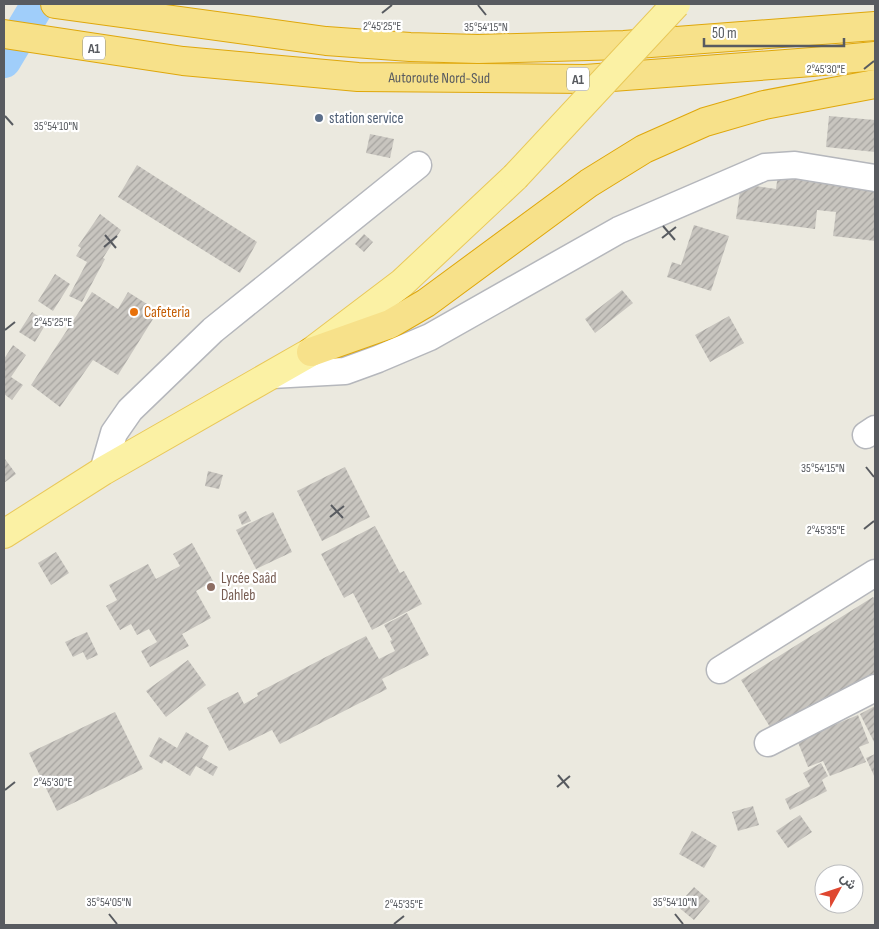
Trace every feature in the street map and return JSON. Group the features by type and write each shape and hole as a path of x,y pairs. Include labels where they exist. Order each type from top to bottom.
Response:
{"highway":[{"name":"Autoroute Nord-Sud","path":"55,4 326,41 410,47 478,49 624,45 875,26"},
{"name":"Autoroute Nord-Sud","path":"4,34 184,61 358,77 585,79 875,56"},
{"path":"311,352 390,324 419,307 589,183 644,149 705,122 764,105 875,84"}],"main road":[{"path":"4,534 103,471 311,352 402,283 515,177 676,4"}],"street":[{"path":"103,471 114,433 130,410 213,330 418,165"},
{"path":"271,375 345,371 430,337 619,230 765,167 795,165 875,178"},
{"path":"720,670 875,573"},
{"path":"768,742 875,688"}],"building":[{"path":"829,116 875,120 875,152 826,147"},
{"path":"370,134 394,139 390,158 366,153"},
{"path":"780,158 875,170 875,241 833,236 836,212 817,210 815,229 736,219 741,184 776,189"},
{"path":"137,165 257,242 240,273 118,197"},
{"path":"100,214 121,230 103,258 105,259 82,302 69,296 87,262 76,256 81,248 78,246"},
{"path":"694,225 729,236 711,291 667,277 672,262 681,265"},
{"path":"364,234 373,242 364,252 355,244"},
{"path":"55,274 70,284 53,311 38,301"},
{"path":"622,290 633,303 595,333 585,319"},
{"path":"92,292 118,309 128,292 158,311 118,375 93,360 60,407 31,385"},
{"path":"32,312 47,322 35,342 19,332"},
{"path":"729,316 744,343 710,362 695,335"},
{"path":"13,345 26,355 11,377 23,385 12,400 4,394 4,359"},
{"path":"4,460 16,474 4,483"},
{"path":"345,467 370,517 322,541 297,491"},
{"path":"208,471 223,475 219,489 205,486"},
{"path":"246,511 251,521 242,525 238,515"},
{"path":"273,512 292,552 256,569 236,530"},
{"path":"375,526 400,573 404,571 422,604 372,630 353,593 344,598 321,554"},
{"path":"192,543 213,581 196,591 211,618 182,634 189,646 150,667 141,651 157,642 149,629 137,635 131,624 120,630 106,606 117,600 109,585 148,564 156,579 180,566 173,554"},
{"path":"56,552 69,573 51,585 38,563"},
{"path":"873,597 875,599 875,679 778,740 741,680"},
{"path":"407,613 429,655 382,679 387,689 280,744 272,730 229,751 207,708 238,692 244,704 258,696 257,693 366,636 379,659 395,651 390,641 392,640 384,625"},
{"path":"87,632 98,655 87,660 83,652 73,657 65,642"},
{"path":"188,660 206,685 166,717 146,691"},
{"path":"875,706 875,744 860,714"},
{"path":"115,712 143,769 57,811 29,753"},
{"path":"858,715 869,743 859,747 866,762 830,776 823,761 808,767 797,740"},
{"path":"186,732 209,746 202,758 218,767 213,776 196,766 190,776 164,760 162,764 149,756 159,737 177,748"},
{"path":"875,754 875,778 866,758"},
{"path":"821,763 828,776 822,780 827,791 790,810 785,799 810,786 803,773"},
{"path":"753,806 759,825 738,831 732,812"},
{"path":"800,815 812,832 788,848 776,831"},
{"path":"692,831 717,846 704,868 679,854"},
{"path":"694,887 710,901 694,920 677,906"}],"waterway":[{"path":"4,61 38,4"}],"place":[{"name":"station service","path":"319,118"},
{"name":"Cafeteria","path":"134,312"},
{"name":"Lycée Saâd Dahleb","path":"211,587"}]}
